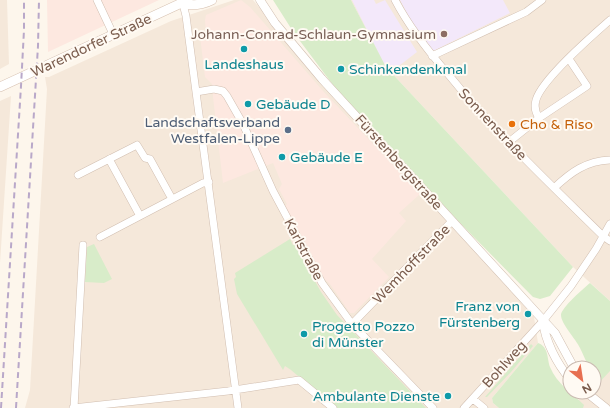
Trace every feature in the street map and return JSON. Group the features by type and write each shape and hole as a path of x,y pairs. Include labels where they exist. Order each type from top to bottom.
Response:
{"main road":[{"path":"184,1 192,6 202,5 212,0"},
{"name":"Warendorfer Straße","path":"0,87 184,1"}],"street":[{"path":"97,0 114,34"},
{"name":"Fürstenbergstraße","path":"260,0 275,23 298,52 451,222 556,333 570,360"},
{"name":"Sonnenstraße","path":"395,0 407,22 432,56 464,94 554,188 610,241"},
{"path":"432,56 521,14 542,0"},
{"path":"184,1 238,408"},
{"path":"539,118 535,108 537,96 569,58 610,20"},
{"path":"509,142 539,118 587,86 569,58"},
{"name":"Karlstraße","path":"196,92 214,89 223,91 227,96 243,124 274,191 322,283 352,324 433,408"},
{"path":"78,175 137,145 145,158 150,159 172,199"},
{"path":"109,159 140,216"},
{"path":"554,188 568,175 580,168 598,161 610,160"},
{"path":"100,237 202,183 209,182"},
{"name":"Wemhoffstraße","path":"352,324 451,222"},
{"name":"Bohlweg","path":"464,408 543,320 575,281 610,224"},
{"path":"83,245 74,408 235,390 299,380 333,408"},
{"path":"543,320 551,347 562,369"},
{"path":"473,399 484,408"},
{"path":"596,400 606,408"}],"shaded area":[{"path":"0,0 7,0 9,64 0,69"},
{"path":"47,0 159,0 48,52"},
{"path":"234,0 253,0 534,317 538,343 492,398 493,403 499,408 25,408 30,390 47,89 45,77 49,77 171,21"},
{"name":"Landschaftsverband Westfalen-Lippe","path":"241,0 250,7 323,91 420,194 399,213 406,221 372,259 389,277 354,313 350,313 330,284 322,277 285,206 287,204 279,189 282,184 273,163 223,183 212,84 205,77 200,36 206,34 206,15"},
{"path":"351,0 610,0 610,301 573,267 386,67"},
{"path":"352,0 374,0 376,4 385,0 417,52 391,72 386,68"},
{"name":"Johann-Conrad-Schlaun-Gymnasium","path":"400,0 503,0 510,13 433,51 410,19"},
{"path":"11,96 0,263 0,101"},
{"path":"610,370 610,408 569,408 578,400 602,400 602,378"}],"green space":[{"path":"273,0 351,0 386,67 573,267 550,296 540,299 533,297 459,222 336,89 294,33"},
{"path":"290,239 293,245 295,245 321,292 337,315 426,408 336,408 291,370 285,366 283,370 237,294 234,279 236,277 235,273"},
{"path":"94,244 112,279 104,283 85,282 87,247"},
{"path":"590,283 610,301 610,371 602,380 602,360 585,360 578,344 563,323 561,315 562,312 578,293"},
{"path":"538,343 546,350 550,367 562,384 562,400 578,400 584,405 583,408 499,408 493,403 492,398"},
{"path":"531,344 533,346 511,372 487,397 485,397"}],"railway":[{"path":"1,408 21,86 24,0"},
{"path":"16,408 38,46 39,0"}],"place":[{"name":"Johann-Conrad-Schlaun-Gymnasium","path":"444,34"},
{"name":"Landeshaus","path":"244,49"},
{"name":"Schinkendenkmal","path":"341,69"},
{"name":"Gebäude D","path":"248,104"},
{"name":"Cho & Riso","path":"512,124"},
{"name":"Landschaftsverband Westfalen-Lippe","path":"288,130"},
{"name":"Gebäude E","path":"282,157"},
{"name":"Franz von Fürstenberg","path":"528,314"},
{"name":"Progetto Pozzo di Münster","path":"304,334"},
{"name":"Ambulante Dienste","path":"448,396"}]}
